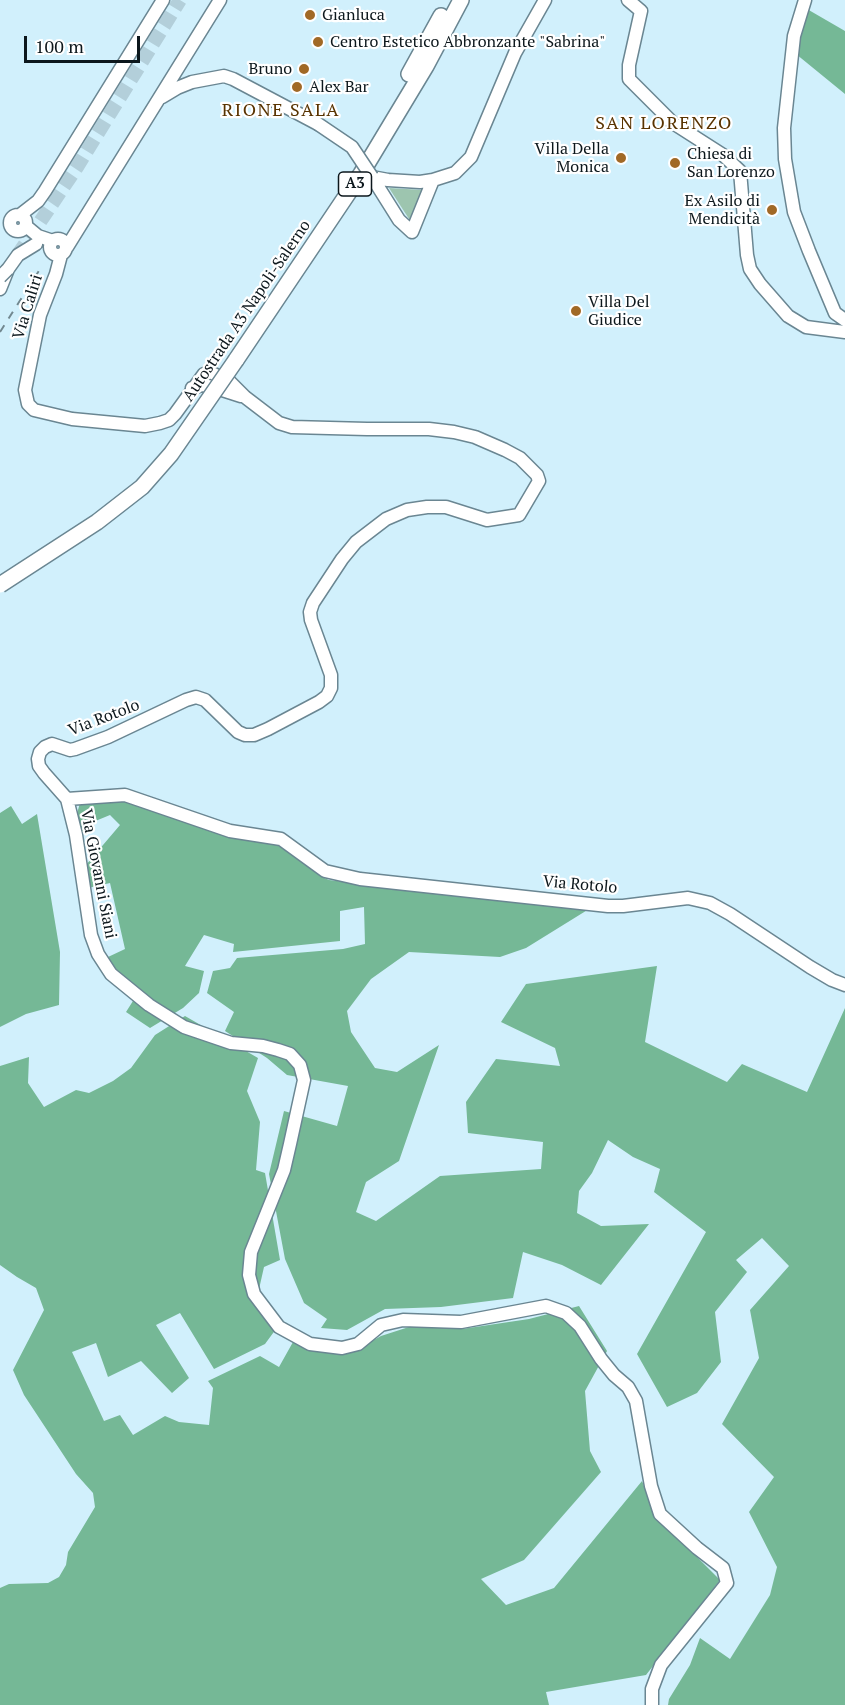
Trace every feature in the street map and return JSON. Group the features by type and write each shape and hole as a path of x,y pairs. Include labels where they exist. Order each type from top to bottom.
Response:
{"highway":[{"name":"Autostrada A3 Napoli-Salerno","path":"0,585 97,522 142,487 171,454 404,84 450,0"},
{"name":"Autostrada A3 Napoli-Salerno","path":"0,574 90,515 135,480 176,433 233,357 361,174 426,66 461,0"}],"street":[{"path":"12,223 38,201 45,191 164,0"},
{"name":"Via Caliri","path":"28,404 25,390 40,315 56,274 58,249 159,100 220,0"},
{"path":"372,177 399,181 433,180 455,173 471,158 515,53 545,0"},
{"path":"628,0 641,11 629,65 629,79 672,123 723,155 740,171 750,269 788,316 806,327 845,332"},
{"path":"805,0 794,36 784,128 785,159 794,212 835,313 845,320"},
{"path":"179,65 179,72 182,76 192,82"},
{"path":"159,100 192,82 213,77 233,78 318,124 352,147 399,220 412,232 433,180"},
{"path":"12,223 36,244 58,249"},
{"path":"12,223 58,249"},
{"path":"12,223 18,240 18,255"},
{"path":"0,288 4,273 18,255 36,244"},
{"name":"Via Rotolo","path":"28,404 34,410 72,419 145,426 169,420 192,388 202,385 245,397 279,423 292,427 429,429 475,437 505,450 533,469 539,481 519,515 487,520 446,507 427,507 407,510 386,519 364,535 342,559 313,603 310,612 331,675 331,688 327,696 254,735 238,732 205,700 196,698 186,700 108,737 75,749 70,750 52,744 40,752 39,766 67,799 125,795 230,831 281,839 325,871 360,879 608,906 688,898 710,903 810,967 845,985"},
{"name":"Via Giovanni Siani","path":"67,799 76,835 92,935 98,954 111,974 148,1005 184,1027 231,1043 278,1050 290,1054 300,1065 304,1080 284,1170 251,1252 249,1275 254,1294 279,1327 310,1344 342,1348 358,1344 381,1325 403,1320 461,1322 546,1306 566,1313 580,1326 614,1375 628,1387 636,1401 651,1486 660,1514 723,1568 727,1583 662,1665 652,1689 652,1705"}],"green space":[{"path":"807,9 845,31 845,94 796,54"},
{"path":"389,188 424,190 411,222"},
{"path":"124,801 228,837 279,845 329,880 454,896 589,909 526,948 500,957 409,952 371,979 347,1011 351,1032 375,1068 397,1072 439,1045 399,1161 366,1182 356,1212 376,1221 440,1176 541,1169 543,1142 468,1133 466,1102 496,1059 560,1066 555,1048 501,1022 526,984 657,966 645,1042 727,1082 742,1064 807,1092 845,1008 845,1705 668,1705 669,1699 690,1665 700,1638 730,1659 770,1595 777,1567 749,1512 774,1477 722,1424 759,1358 750,1310 789,1266 762,1238 736,1260 747,1272 715,1312 721,1362 697,1393 667,1407 637,1354 706,1232 654,1192 660,1169 633,1157 608,1140 592,1173 579,1191 577,1213 601,1226 649,1224 601,1285 562,1265 523,1252 513,1298 441,1307 385,1309 347,1330 321,1328 327,1319 304,1303 285,1259 269,1174 284,1111 337,1126 348,1086 287,1075 267,1058 225,1031 234,1012 207,993 213,971 230,968 237,958 343,949 365,944 364,907 340,911 340,941 233,952 234,944 204,935 185,966 204,971 199,993 183,1008 150,1028 126,1012 138,993 115,972 108,957 125,949 110,883 88,888 86,865 120,825 110,815 93,822 79,835 76,817 80,803"},
{"path":"11,806 22,824 37,814 60,952 59,1005 26,1014 0,1027 0,813"},
{"path":"185,1016 258,1058 247,1091 260,1122 256,1170 265,1173 280,1260 264,1267 257,1298 276,1329 265,1344 214,1369 180,1313 156,1325 189,1378 172,1393 141,1361 108,1377 96,1343 72,1352 104,1421 120,1415 133,1435 165,1416 179,1422 209,1425 213,1388 208,1381 260,1356 279,1367 293,1342 307,1348 336,1354 352,1352 381,1336 412,1326 462,1329 529,1319 579,1306 607,1351 585,1391 590,1451 601,1472 524,1560 481,1579 506,1605 554,1588 642,1481 656,1516 720,1580 646,1675 546,1692 549,1705 0,1705 0,1588 9,1584 48,1583 59,1577 66,1565 68,1552 95,1507 93,1493 76,1474 24,1395 13,1370 44,1310 36,1288 0,1265 0,1066 29,1057 28,1083 44,1107 76,1090 89,1093 113,1081 131,1068 155,1035"}],"tunnel":[{"path":"17,256 77,167 180,0"}],"railway":[{"path":"0,332 42,266"}],"place":[{"name":"Gianluca","path":"310,15"},
{"name":"Centro Estetico Abbronzante \"Sabrina\"","path":"318,42"},
{"name":"Bruno","path":"304,69"},
{"name":"Alex Bar","path":"297,87"},
{"name":"Villa Della Monica","path":"621,158"},
{"name":"Chiesa di San Lorenzo","path":"675,163"},
{"name":"Ex Asilo di Mendicità","path":"772,210"},
{"name":"Villa Del Giudice","path":"576,311"}],"district":[{"name":"RIONE SALA","path":"281,111"},
{"name":"SAN LORENZO","path":"664,124"}]}
